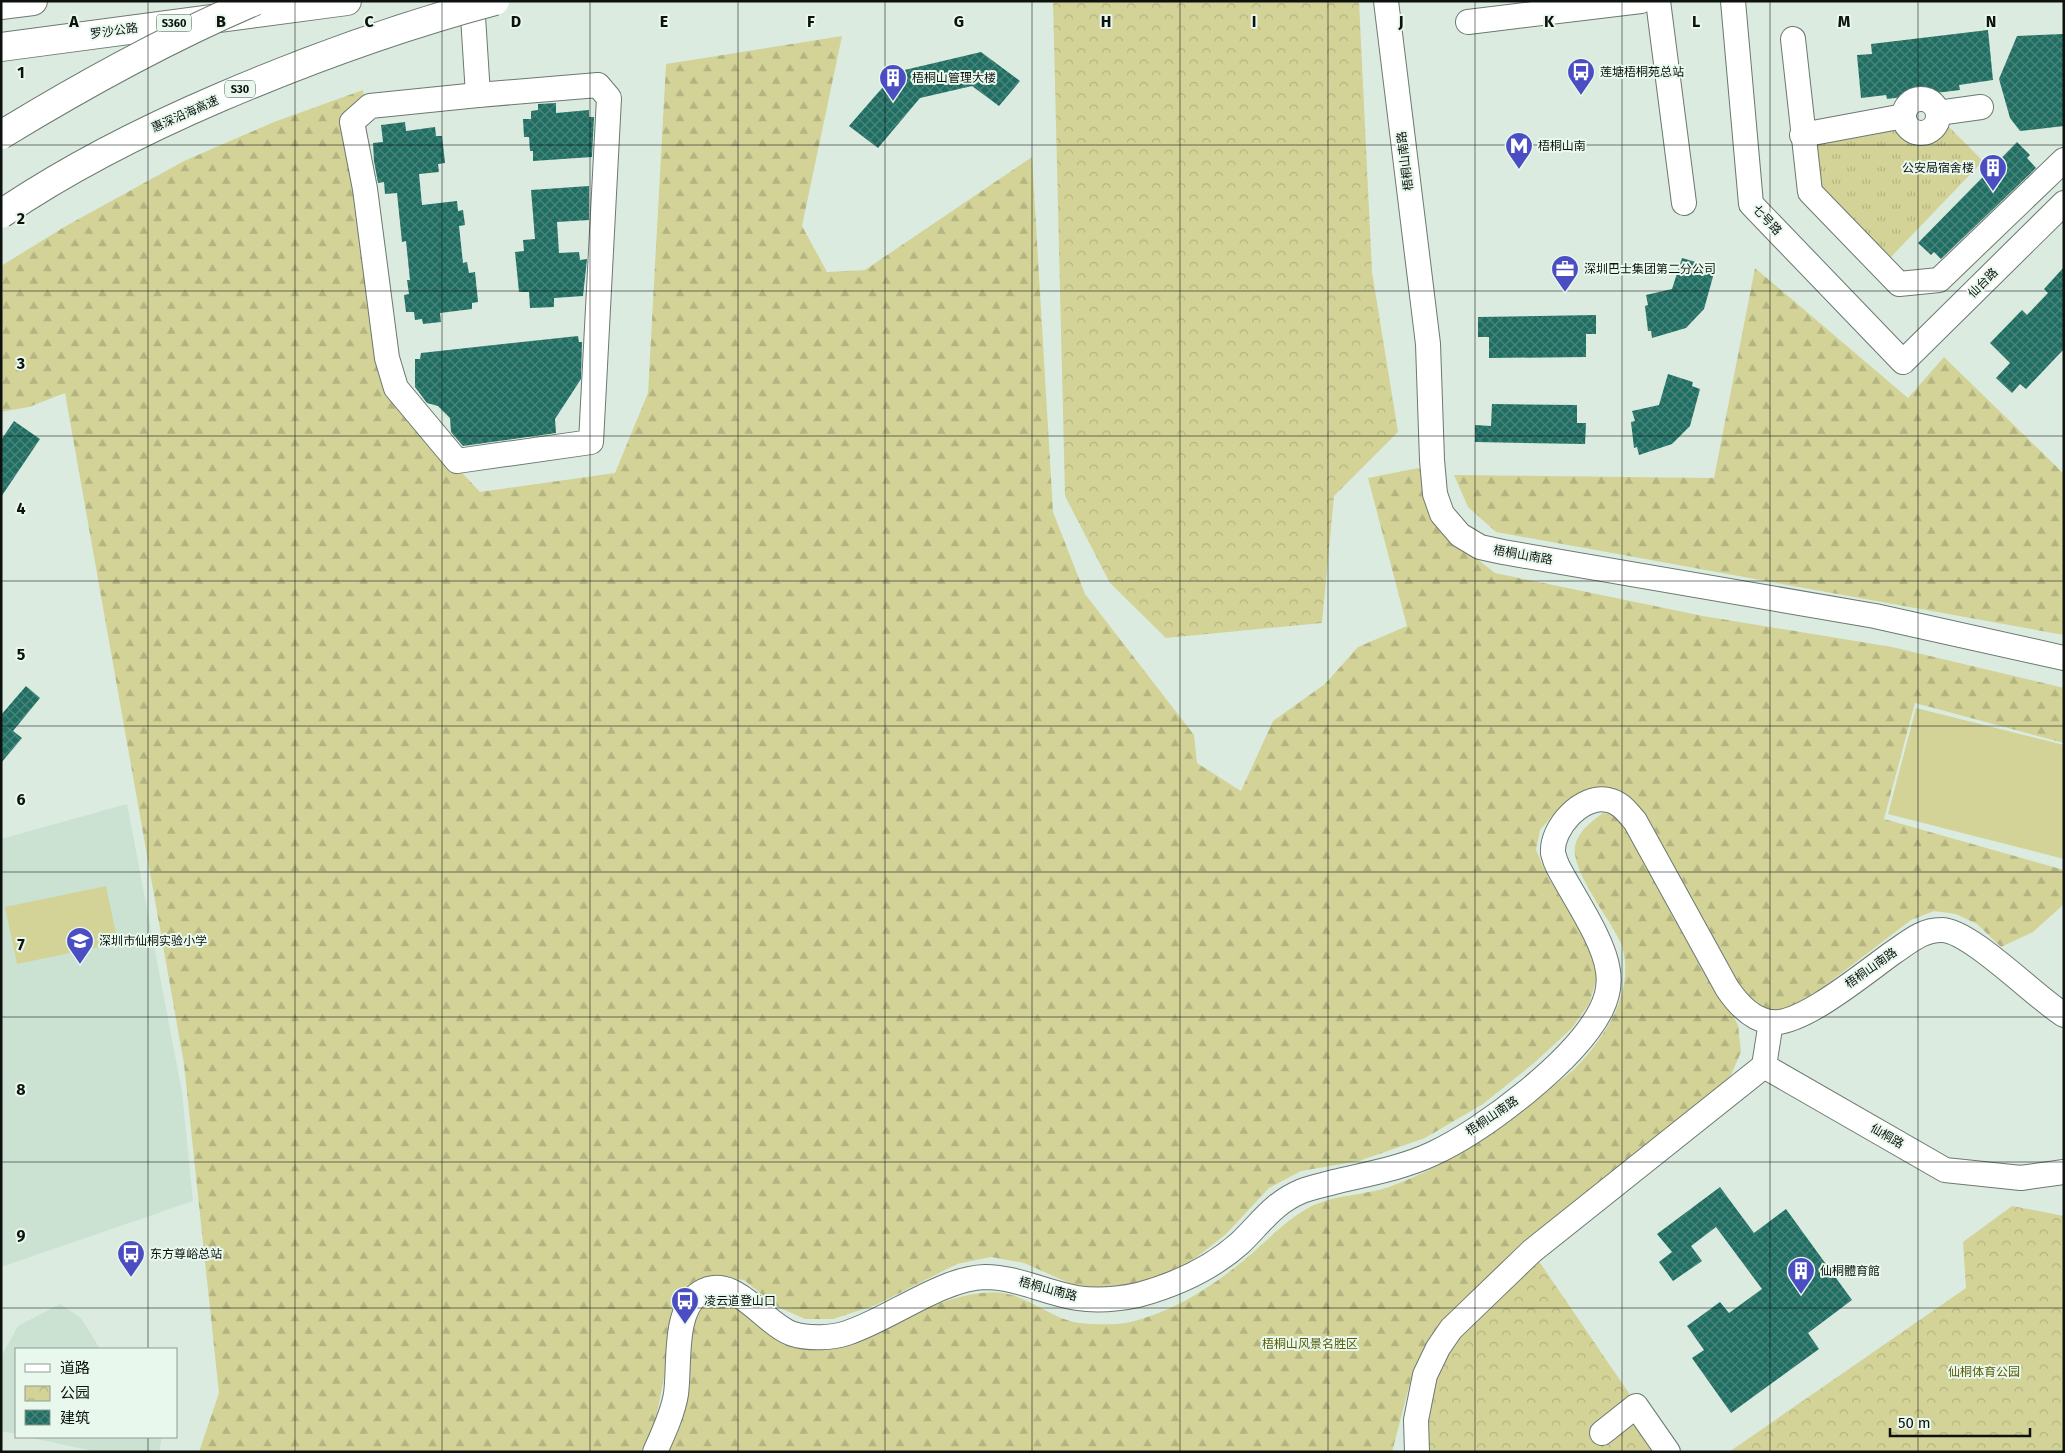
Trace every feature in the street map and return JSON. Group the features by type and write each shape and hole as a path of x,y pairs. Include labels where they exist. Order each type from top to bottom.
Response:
{"main road":[{"path":"1,5 33,1"},
{"path":"1,135 77,89 156,46 255,1"},
{"name":"罗沙公路","path":"1,47 346,1"},
{"name":"惠深沿海高速","path":"1,214 37,190 115,146 272,75 360,42 495,1"}],"street":[{"path":"472,1 478,95"},
{"name":"梧桐山南路","path":"1386,1 1428,344 1435,494 1442,514 1460,534 1480,547 1874,616 2064,658"},
{"path":"1468,22 1641,1"},
{"path":"1658,1 1684,203"},
{"name":"七号路","path":"1733,1 1750,204 1903,362"},
{"path":"1793,39 1802,135 1810,192 1899,284 1939,280 2064,160"},
{"path":"598,85 609,98 591,432 590,442 457,461 396,388 387,358 365,189 352,122 370,106 478,95 598,85"},
{"path":"1802,135 1904,116 1908,106 1916,100 1922,99 1932,103 1938,112 1982,107"},
{"name":"仙台路","path":"1903,362 2064,203"},
{"name":"梧桐山南路","path":"655,1452 675,1398 683,1315 690,1302 702,1291 716,1286 730,1290 777,1326 794,1334 819,1337 846,1334 954,1283 982,1277 1009,1279 1078,1298 1103,1299 1132,1296 1160,1289 1190,1276 1217,1261 1241,1241 1261,1219 1280,1203 1303,1190 1385,1170 1432,1154 1479,1126 1524,1094 1561,1060 1587,1031 1602,1009 1609,988 1609,972 1605,956 1558,868 1553,852 1564,820 1577,808 1591,801 1608,800 1623,807 1635,821 1727,988 1738,1004 1752,1014 1771,1022 1792,1018 1819,1006 1920,934 1942,930 1962,936 1981,949 2047,1005 2064,1015"},
{"path":"1417,1452 1416,1420 1425,1374 1438,1348 1451,1329 1532,1251 1764,1066 1771,1022"},
{"name":"仙桐路","path":"1764,1066 1945,1170 2022,1178 2064,1172"},
{"path":"1602,1433 1636,1406 1668,1452"}],"shaded area":[{"name":"深圳市仙桐实验小学","path":"127,804 182,1092 193,1201 1,1267 1,839"},
{"path":"60,1304 81,1318 99,1348 15,1348 15,1434 1,1431 1,1357 18,1326"},
{"path":"32,1438 162,1438 159,1452 98,1452"}],"green space":[{"path":"1053,1 1359,1 1372,272 1398,432 1334,496 1322,623 1166,638 1110,583 1065,496"},
{"path":"842,36 802,226 827,272 865,270 1032,157 1053,512 1085,594 1194,735 1197,763 1241,791 1273,721 1325,684 1358,647 1407,626 1368,478 1418,468 1440,480 1468,552 1495,573 1703,616 1892,647 2064,688 2064,743 1915,703 1884,819 2064,870 2063,905 2033,932 2001,947 1977,924 1956,914 1934,911 1911,920 1814,994 1787,1010 1761,1009 1742,992 1647,820 1585,792 1559,808 1540,830 1536,850 1548,877 1595,954 1597,978 1589,1004 1572,1028 1534,1063 1483,1104 1425,1138 1359,1161 1301,1171 1269,1188 1226,1234 1193,1260 1157,1278 1112,1289 1076,1286 1024,1263 991,1257 957,1264 876,1305 833,1319 805,1319 776,1306 744,1280 714,1276 686,1294 667,1363 655,1423 641,1452 199,1452 219,1393 184,1064 65,393 29,407 1,412 1,266 66,226 184,161 274,122 363,90 393,399 480,492 615,473 648,393 666,64"},
{"path":"1946,124 1983,161 1890,258 1820,189 1808,144 1894,127 1906,138 1918,142 1941,132"},
{"path":"1755,268 1908,398 1944,357 2064,474 2064,635 1496,532 1468,507 1454,475 1714,478"},
{"path":"1916,708 2064,745 2064,859 1888,814"},
{"name":"梧桐山风景名胜区","path":"1603,813 1617,815 1635,835 1738,1025 1741,1052 1726,1086 1452,1314 1411,1379 1392,1452 669,1452 687,1395 691,1317 700,1304 715,1297 844,1343 945,1301 986,1292 1012,1295 1075,1322 1098,1324 1126,1323 1159,1313 1191,1298 1220,1279 1284,1225 1308,1208 1328,1200 1389,1187 1454,1157 1494,1132 1533,1103 1581,1062 1601,1037 1622,994 1625,962 1622,946 1582,876 1575,855 1575,846 1579,836 1594,819"},
{"path":"106,886 118,943 17,964 5,907"},
{"name":"仙桐体育公园","path":"2012,1206 2064,1216 2064,1452 1729,1452 1966,1288 1963,1242"},
{"path":"1532,1251 1669,1452 1417,1452 1425,1375"}],"building":[{"path":"1988,30 1993,80 1959,85 1960,90 1887,99 1886,95 1861,98 1857,55 1872,54 1871,44"},
{"path":"2064,34 2064,126 2020,131 2010,118 1999,79 2017,36"},
{"name":"梧桐山管理大楼","path":"981,52 1020,81 999,106 972,86 920,98 878,148 849,126 896,72"},
{"path":"556,103 556,113 589,110 589,117 594,117 592,157 533,161 533,151 530,151 529,137 524,137 523,119 531,119 531,111 538,110 538,104"},
{"path":"405,122 406,131 435,127 436,136 442,136 445,163 438,164 439,172 419,174 422,205 457,201 458,211 463,210 465,225 459,226 463,263 467,262 469,273 475,272 478,302 472,303 472,309 440,313 441,322 423,324 422,319 415,320 414,312 406,312 404,295 409,294 407,280 410,280 406,241 402,242 397,193 385,194 384,182 378,183 374,161 373,143 383,142 381,125"},
{"name":"公安局宿舍楼","path":"2017,142 2030,155 2027,158 2036,168 1941,259 1934,252 1931,255 1918,243"},
{"path":"589,186 589,220 557,222 559,253 579,252 580,260 587,259 583,296 554,298 554,307 530,308 529,292 519,292 515,252 524,251 523,240 535,239 531,190"},
{"path":"1682,258 1706,265 1705,270 1714,273 1704,309 1686,328 1652,338 1651,331 1648,331 1645,306 1648,305 1646,295 1672,289"},
{"path":"2064,267 2064,349 2026,389 2020,384 2012,393 1996,378 2010,363 1990,343 2022,310 2027,315 2048,293 2044,289"},
{"path":"1596,315 1596,334 1586,334 1586,357 1489,358 1489,337 1478,337 1478,317"},
{"path":"578,336 579,342 582,342 581,379 555,419 556,433 463,446 451,432 450,418 438,406 427,403 415,387 415,359 420,359 421,353"},
{"path":"1668,374 1693,382 1692,386 1700,389 1690,426 1672,444 1639,455 1637,447 1634,448 1631,422 1635,421 1632,411 1659,405"},
{"path":"1492,404 1577,405 1577,423 1586,423 1585,444 1475,442 1475,425 1491,426"},
{"path":"14,421 40,439 1,497 1,440"},
{"path":"26,686 40,698 13,731 22,738 1,763 1,715"},
{"name":"仙桐體育館","path":"1720,1187 1754,1233 1786,1209 1852,1300 1808,1333 1819,1349 1731,1413 1692,1358 1704,1350 1687,1326 1720,1302 1729,1313 1762,1289 1716,1227 1691,1246 1702,1261 1673,1281 1659,1262 1672,1252 1657,1234"}],"place":[{"name":"莲塘梧桐苑总站","path":"1581,96"},
{"name":"梧桐山管理大楼","path":"893,102"},
{"name":"梧桐山南","path":"1519,170"},
{"name":"公安局宿舍楼","path":"1993,192"},
{"name":"深圳巴士集团第二分公司","path":"1565,293"},
{"name":"深圳市仙桐实验小学","path":"80,965"},
{"name":"东方尊峪总站","path":"131,1278"},
{"name":"仙桐體育館","path":"1801,1295"},
{"name":"凌云道登山口","path":"685,1325"}]}
